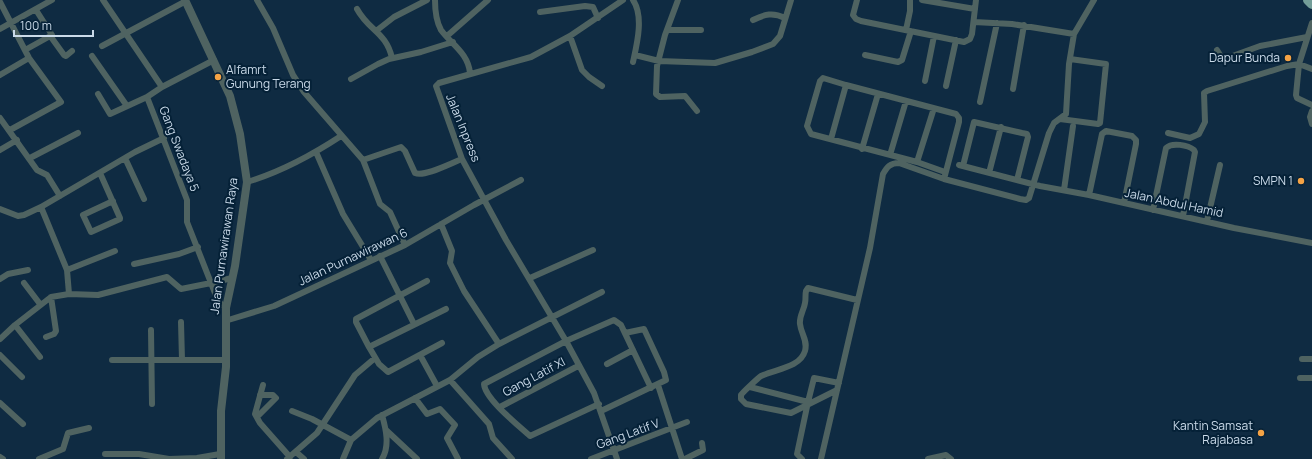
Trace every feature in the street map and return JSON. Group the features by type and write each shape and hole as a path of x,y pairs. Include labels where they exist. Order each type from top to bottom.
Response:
{"main road":[{"path":"1308,0 1312,4"}],"street":[{"path":"0,29 52,0"},
{"path":"103,0 162,87"},
{"path":"257,0 273,28 293,75 300,86 341,136 363,160 377,199 384,208 390,212 406,245"},
{"path":"376,31 394,17 427,0"},
{"path":"435,0 438,23 462,53 470,73"},
{"path":"447,36 488,0"},
{"name":"Jalan Inpress","path":"617,459 598,404 566,341 484,200 462,159 436,86 439,83 470,73 531,57 570,36 623,0"},
{"path":"633,0 637,8 639,21 633,62"},
{"path":"678,0 667,30 657,66 657,96 667,98 685,96 697,111"},
{"path":"635,55 659,61 715,63 752,52 773,44 780,36 791,0"},
{"path":"857,0 853,13 856,19 964,42 970,39 974,22 976,0"},
{"path":"864,55 898,62 902,60 909,31 910,0"},
{"path":"922,0 975,9"},
{"path":"820,459 870,248 883,174 887,167 892,163 899,163 944,179 1026,200 1030,196 1032,184 1049,133 1054,123 1064,117 1067,111 1070,59 1074,34 1094,0"},
{"path":"102,46 186,1"},
{"name":"Jalan Purnawirawan Raya","path":"186,1 230,96 240,134 248,182 226,308 226,360 221,411 221,456"},
{"path":"0,2 9,18 10,24 29,58 61,102 10,130"},
{"path":"540,12 585,6 593,7 598,18"},
{"path":"357,9 367,23 386,41 392,58"},
{"path":"36,10 51,34 51,37 64,55 66,56 72,51"},
{"path":"753,20 762,15 775,13 785,18"},
{"path":"974,22 1024,25 1074,34"},
{"path":"980,102 997,23"},
{"path":"1312,23 1299,64 1296,95 1297,98 1312,105"},
{"path":"1013,89 1024,25"},
{"path":"667,30 702,30"},
{"path":"570,36 582,70 588,77 602,86"},
{"path":"925,81 934,36"},
{"path":"25,50 51,37"},
{"path":"1217,50 1222,58 1227,58 1260,46 1307,37"},
{"path":"946,86 956,40"},
{"path":"351,80 378,64 392,58 421,52 453,42"},
{"path":"92,56 127,106"},
{"path":"0,75 29,58"},
{"path":"1060,119 1100,123 1106,64 1070,59"},
{"name":"Gang Swadaya 5","path":"214,60 162,87 147,97 187,200 187,222 218,301 226,308"},
{"path":"1168,133 1190,138 1199,134 1205,122 1204,93 1221,85 1299,64 1312,69"},
{"path":"944,179 959,118 956,114 823,78 818,84 808,121 808,130 811,134 862,149 917,162 945,172"},
{"path":"831,139 846,85"},
{"path":"98,94 110,114 147,97"},
{"path":"862,149 878,94"},
{"path":"890,155 906,101"},
{"path":"917,162 934,108"},
{"path":"1312,111 1310,117 1312,124"},
{"path":"0,118 38,170 47,175 60,196"},
{"name":"Jalan Abdul Hamid","path":"1001,128 974,122 961,165 1032,184 1312,242"},
{"path":"1064,190 1073,126"},
{"path":"989,173 1001,128 1027,134 1028,136 1016,180"},
{"path":"1089,195 1102,134 1106,131 1132,136 1136,140 1136,144 1124,203"},
{"path":"30,158 78,133"},
{"path":"248,182 281,170 316,152 341,136"},
{"path":"0,209 21,216 41,207 100,172 164,138"},
{"path":"0,150 17,140"},
{"path":"1153,210 1166,148 1173,145 1188,147 1196,152 1183,216"},
{"path":"363,160 402,147 415,173 418,174 462,159"},
{"path":"316,152 343,214 371,260"},
{"path":"125,158 144,199"},
{"path":"1207,221 1220,165"},
{"path":"100,172 113,201 120,219 91,232 83,214 113,201"},
{"name":"Jalan Purnawirawan 6","path":"225,321 274,306 406,245 521,180"},
{"path":"41,207 67,270 69,294"},
{"path":"442,224 452,251 450,263 464,291 499,344"},
{"path":"134,264 178,254 198,247"},
{"path":"530,278 593,250"},
{"path":"67,270 116,251"},
{"path":"380,256 414,324"},
{"path":"0,279 8,274 28,270"},
{"path":"0,339 40,304 51,297 69,294 98,295 167,277 181,288 232,278"},
{"path":"427,281 356,319 356,322 375,358 387,372 442,343"},
{"path":"24,284 40,304"},
{"path":"838,387 791,412 746,404 741,399 741,395 745,389 750,387 761,376 786,367 802,357 805,349 805,338 800,324 800,316 805,303 806,290 808,288 857,300"},
{"path":"343,459 350,440 382,415 450,380 478,357 499,344 602,292"},
{"path":"46,337 54,334 56,331 51,297"},
{"path":"369,347 446,309"},
{"path":"566,341 614,320 619,322 651,388"},
{"path":"181,322 182,360"},
{"path":"15,325 40,357"},
{"path":"601,411 666,380 666,376 647,334 642,328 625,333"},
{"path":"151,330 152,404"},
{"name":"Gang Latif XI","path":"566,341 485,382 485,388 493,400 530,436 598,404"},
{"path":"607,364 633,350"},
{"path":"0,355 22,377"},
{"path":"420,355 436,386"},
{"path":"263,385 255,413 288,458 317,433 355,375 375,358"},
{"path":"1302,359 1312,359"},
{"path":"112,360 226,360"},
{"name":"Gang Latif XI","path":"500,407 578,366"},
{"path":"802,459 797,454 814,378 838,387"},
{"path":"1300,378 1312,378"},
{"path":"450,380 489,424 493,438 512,459"},
{"name":"Gang Latif V","path":"658,385 682,459"},
{"path":"750,387 808,404"},
{"path":"257,417 276,398 273,395 260,395"},
{"path":"415,398 427,414 440,409 455,426 447,438 458,459"},
{"path":"0,403 23,424"},
{"path":"292,411 322,424 350,440"},
{"path":"382,415 386,430 385,452 382,459"},
{"name":"Gang Latif V","path":"590,459 615,451 688,422"},
{"path":"38,459 63,449 68,434 90,428"},
{"path":"386,430 417,459"},
{"path":"685,459 703,450 702,443"},
{"path":"296,452 304,459"},
{"path":"105,454 116,457 139,456 169,459 221,456"},
{"path":"928,459 946,454 950,459"}],"place":[{"name":"Dapur Bunda","path":"1288,58"},
{"name":"Alfamrt Gunung Terang","path":"218,77"},
{"name":"SMPN 1","path":"1301,181"},
{"name":"Kantin Samsat Rajabasa","path":"1261,433"}]}
